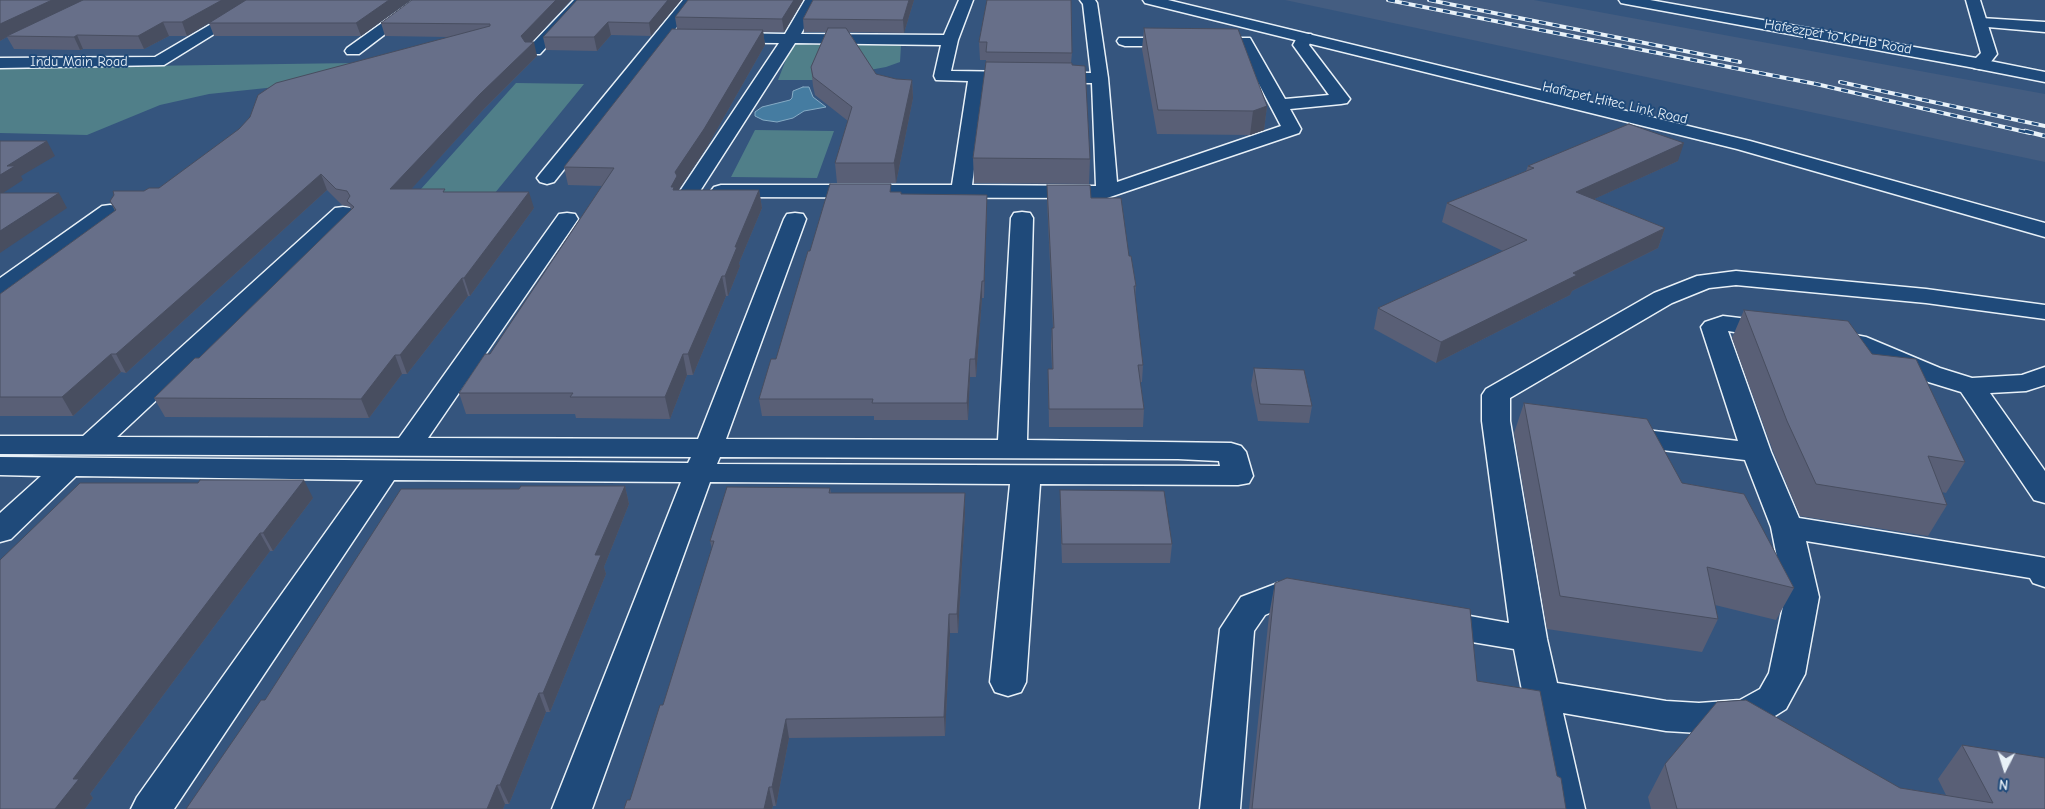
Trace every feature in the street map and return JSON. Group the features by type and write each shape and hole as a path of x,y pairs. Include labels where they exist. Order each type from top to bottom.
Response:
{"street":[{"name":"Indu Main Road","path":"0,63 158,62 262,0"},
{"path":"354,51 423,0"},
{"path":"534,52 582,0"},
{"path":"548,178 691,0"},
{"path":"812,0 791,37 690,191 1107,192 1292,129 1244,40 1125,41"},
{"path":"966,0 950,40 942,76 1100,78"},
{"path":"1087,0 1090,3 1100,78 1107,192"},
{"path":"1150,0 1742,145 2045,230"},
{"name":"Hafizpet Hitec Link Road","path":"1183,0 1756,137 2045,215"},
{"name":"Hafeezpet to KPHB Road","path":"1626,0 1985,59"},
{"path":"1679,0 1985,59 2045,65"},
{"path":"1973,0 1981,23 1985,59"},
{"path":"1981,23 2045,27"},
{"path":"662,37 950,40"},
{"path":"1279,106 1341,99 1301,45 1305,37"},
{"path":"1985,59 2045,77"},
{"path":"961,192 977,76"},
{"path":"0,289 110,211"},
{"path":"91,445 343,213"},
{"path":"1008,682 1019,461 1022,218"},
{"path":"572,809 795,219"},
{"path":"151,809 396,459 567,220"},
{"path":"1565,809 1529,639 1510,422 1496,395 1663,298 1705,281 1736,278 1764,280 1926,296 2045,312"},
{"path":"1542,695 1666,716 1699,718 1746,715 1773,699 1786,674 1802,597 1787,527 1756,452 1714,327 1723,324 1857,342 1931,374 1971,386 2026,383 2045,375"},
{"path":"1971,386 2045,493"},
{"path":"1592,432 1756,452"},
{"path":"0,445 91,445 396,459"},
{"path":"0,466 396,459 1019,461 1231,452 1238,476 1019,461"},
{"path":"0,531 69,466"},
{"path":"1787,527 2043,569"},
{"path":"1220,809 1238,630 1254,606 1278,595 1336,605"},
{"path":"1404,617 1529,639"}],"shaded area":[{"path":"1285,0 1534,0 2045,94 2045,162"},
{"path":"809,87 813,97 826,107 804,111 793,118 777,122 763,120 755,116 755,112 762,107 790,100 793,91"}],"green space":[{"path":"792,44 901,45 900,62 886,67 815,80 778,80"},
{"path":"497,61 410,73 209,94 160,105 87,135 0,133 0,68"},
{"path":"516,83 584,84 490,199 412,199"},
{"path":"755,130 834,131 817,178 731,177"}],"building":[{"path":"0,0 52,0 0,24"},
{"path":"83,0 222,0 182,22 163,22 138,36 7,36"},
{"path":"246,0 389,0 356,23 209,23"},
{"path":"412,0 556,0 521,36 525,42 534,42 480,94 390,189 445,189 443,192 529,192 464,278 462,278 400,355 395,355 361,399 154,398 195,358 199,358 354,207 347,201 350,196 347,191 336,189 321,174 116,354 111,354 62,397 0,397 0,294 116,210 110,201 114,195 113,191 144,191 149,188 159,188 239,129 250,117 258,95 276,83 490,26 490,24 381,23"},
{"path":"577,0 668,0 649,23 608,22 594,37 543,37"},
{"path":"688,0 794,0 782,19 675,17"},
{"path":"813,0 909,0 903,20 803,19"},
{"path":"987,0 1071,0 1072,53 986,52 987,42 979,42"},
{"path":"828,28 846,28 876,74 896,79 912,80 894,163 835,163 852,107 813,77 811,67"},
{"path":"1144,28 1238,29 1267,106 1253,111 1158,110"},
{"path":"672,29 763,30 704,129 675,172 677,176 671,187 674,187 673,190 759,190 725,276 722,276 688,354 683,354 665,397 570,397 573,393 459,393 485,354 490,354 614,168 564,167"},
{"path":"986,62 1072,63 1072,65 1085,66 1090,159 973,158"},
{"path":"1629,124 1684,143 1576,192 1665,228 1573,273 1577,275 1441,342 1378,308 1527,240 1447,203 1534,168 1528,166"},
{"path":"0,141 47,141 7,166 15,166 0,175"},
{"path":"830,184 891,184 890,192 901,192 901,194 987,195 984,281 982,281 975,359 970,359 967,403 872,403 873,399 759,399 771,359 776,359"},
{"path":"1047,185 1090,185 1091,198 1121,198 1129,256 1131,256 1136,286 1134,286 1143,365 1138,365 1144,409 1049,409 1048,369 1053,369 1052,328 1054,328"},
{"path":"0,193 59,193 0,231"},
{"path":"1744,310 1848,321 1872,354 1916,359 1965,462 1928,456 1947,505 1816,484 1787,421"},
{"path":"1254,368 1304,370 1312,406 1260,404"},
{"path":"1524,403 1647,419 1682,483 1744,494 1794,588 1707,567 1718,619 1560,596"},
{"path":"200,480 304,480 263,533 260,533 73,779 79,779 55,809 0,809 0,560 80,483 198,483"},
{"path":"521,486 625,486 595,555 601,555 543,693 539,693 500,785 497,785 487,809 186,809 261,700 265,700 401,489 519,489"},
{"path":"727,487 830,488 829,493 965,493 957,614 949,614 944,717 786,719 772,787 769,787 764,809 624,809 627,800 630,800 660,705 663,705 714,541 710,541"},
{"path":"1060,490 1164,491 1172,544 1062,544"},
{"path":"1287,578 1470,609 1477,681 1540,691 1557,776 1561,778 1566,809 1252,809 1275,583"},
{"path":"1746,700 1900,788 1993,803 1962,745 2045,758 2045,809 1677,809 1665,764 1717,702"}],"railway":[{"path":"1388,0 1816,84 2030,133"},
{"path":"1429,0 1740,62"},
{"path":"1840,82 2045,126"},
{"path":"2025,131 2045,136"}]}
